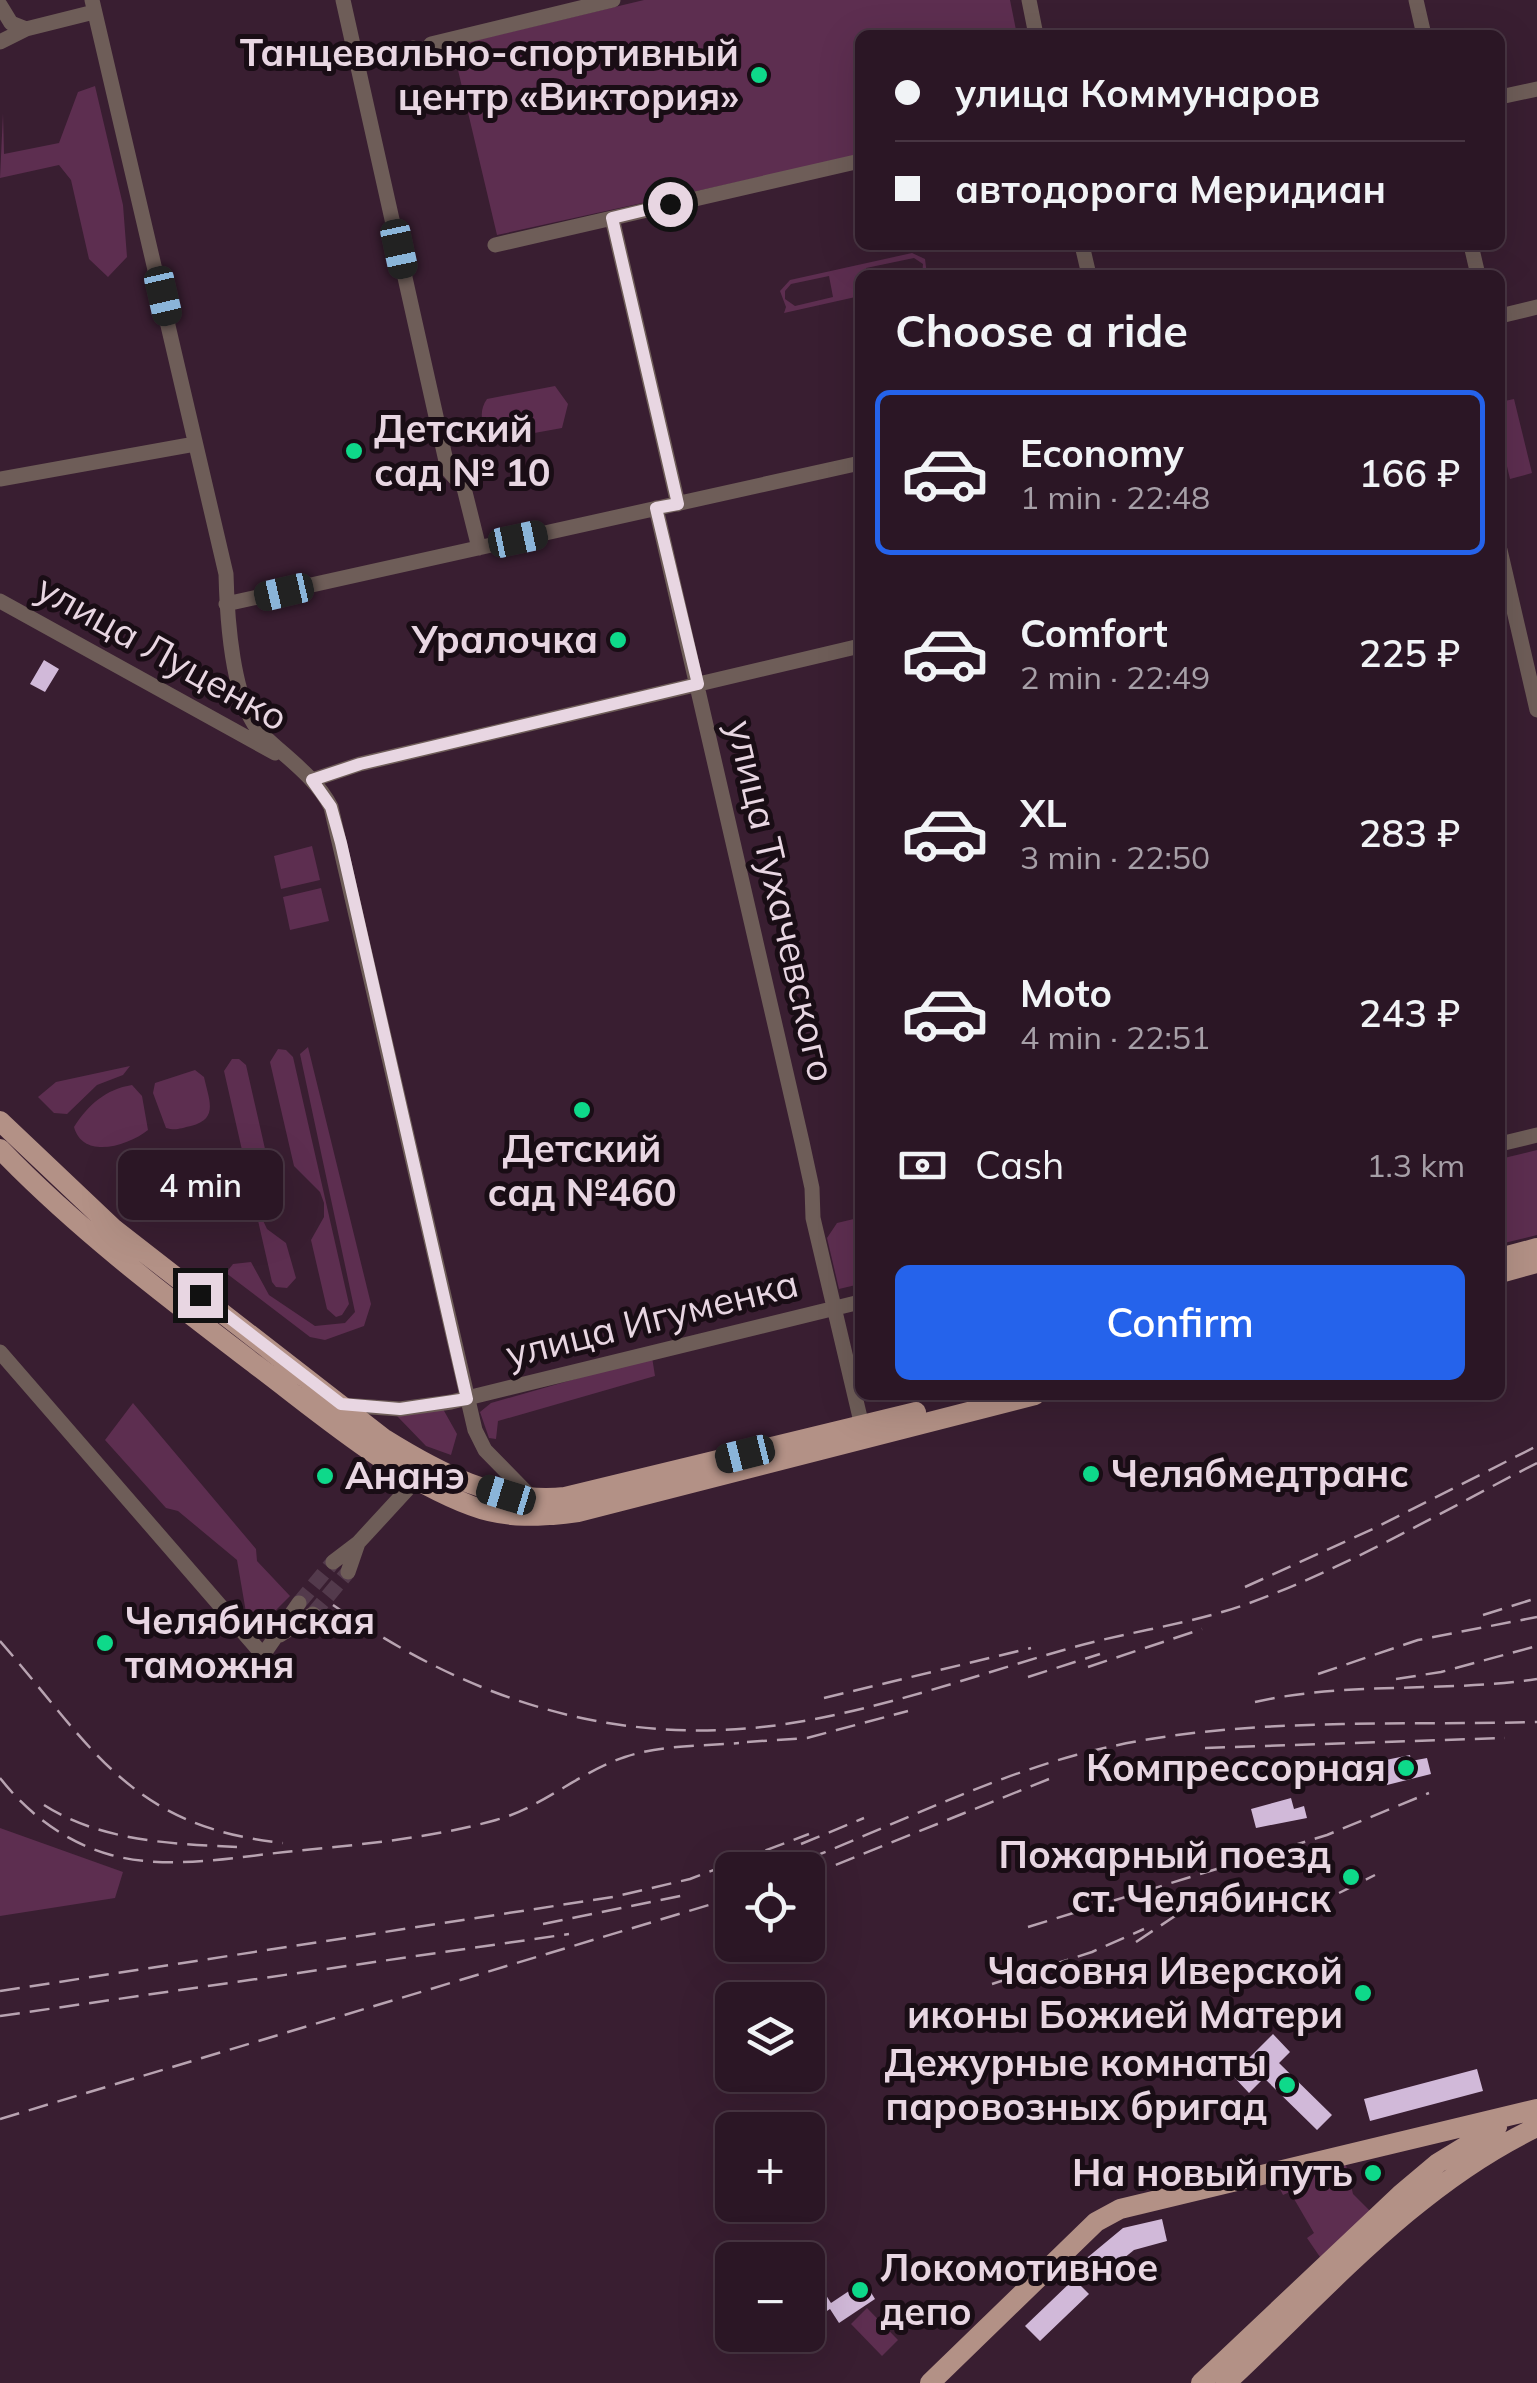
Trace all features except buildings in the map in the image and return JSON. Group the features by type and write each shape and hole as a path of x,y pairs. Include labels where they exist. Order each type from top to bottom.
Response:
{"main road":[{"path":"0,1121 114,1229 341,1404 426,1465 480,1488 532,1498 594,1491 961,1400"},
{"path":"0,1149 126,1265 340,1430 416,1480 476,1507 505,1514 557,1515 664,1492 1016,1400"},
{"path":"1505,1257 1537,1248"},
{"path":"1505,1272 1537,1263"},
{"path":"930,2383 1096,2222 1120,2209 1537,2110"},
{"path":"1201,2383 1438,2164 1491,2130 1537,2110"},
{"path":"1226,2383 1431,2192 1496,2147 1537,2127"},
{"path":"1412,2140 1432,2147 1438,2164"}],"street":[{"path":"343,0 448,470 464,488 478,548"},
{"path":"439,42 612,0"},
{"path":"1028,0 1035,30"},
{"path":"1416,0 1423,30"},
{"path":"0,5 11,23 26,29"},
{"path":"0,42 93,6 226,574 226,604 250,717 312,780 331,807 467,1399 485,1450 532,1498"},
{"path":"357,60 414,48"},
{"path":"1505,96 1537,89"},
{"path":"495,245 855,163"},
{"path":"612,218 678,504"},
{"path":"1505,315 1537,307"},
{"path":"0,479 195,444"},
{"path":"226,604 855,464"},
{"name":"улица Тухачевского","path":"656,508 808,1169 812,1218 855,1396"},
{"path":"1505,572 1537,710"},
{"name":"улица Луценко","path":"0,601 292,761"},
{"path":"312,780 360,764 855,647"},
{"path":"228,729 250,717"},
{"path":"1505,1143 1537,1135"},
{"name":"улица Игуменка","path":"341,1404 400,1409 467,1399 855,1303"},
{"path":"0,1352 263,1654 298,1603"},
{"name":"улица Тухачевского","path":"856,1400 862,1426"},
{"path":"333,1562 358,1544 416,1480"},
{"path":"348,1572 358,1544"},
{"path":"276,1637 313,1614"}],"shaded area":[{"path":"644,0 1010,0 1016,30 855,30 855,156 497,235 455,45"},
{"path":"95,86 123,205 127,257 108,277 89,259 71,180 59,165 0,178 3,113 4,154 59,143 78,92"},
{"path":"912,253 925,259 926,270 914,258 855,270 855,297 784,313 786,307 780,291 790,280","holes":["829,276 833,297 795,306 785,299 791,284"]},
{"path":"555,386 568,404 562,428 496,440 487,431 482,415 487,399"},
{"path":"1514,399 1532,473 1510,479 1505,458 1505,401"},
{"path":"312,846 320,880 281,889 274,856"},
{"path":"321,888 329,921 290,930 283,897"},
{"path":"308,1047 371,1304 364,1326 325,1340 310,1337 226,1273 233,1264 251,1262 269,1295 315,1326 345,1323 355,1312 300,1054"},
{"path":"278,1049 293,1057 349,1304 336,1317 327,1309 311,1240 324,1217 324,1203 320,1192 294,1166 270,1062"},
{"path":"232,1059 246,1065 270,1171 258,1210 267,1229 286,1243 296,1278 287,1288 276,1287 272,1282 224,1071"},
{"path":"130,1066 123,1075 97,1085 67,1114 54,1113 38,1097 56,1082"},
{"path":"195,1070 204,1077 210,1108 206,1119 191,1126 166,1128 153,1093 155,1083"},
{"path":"132,1085 142,1096 148,1130 107,1147 87,1144 79,1137 74,1127 92,1105 114,1090"},
{"path":"1537,1150 1537,1235 1505,1243 1505,1158"},
{"path":"855,1219 855,1285 839,1289 827,1238 837,1223"},
{"path":"652,1357 655,1376 498,1421 496,1439 489,1438 480,1412 491,1403"},
{"path":"133,1403 256,1549 257,1561 290,1596 261,1625 248,1624 237,1560 178,1511 166,1508 105,1440"},
{"path":"443,1409 457,1434 451,1455 426,1446 397,1416"},
{"path":"0,1828 123,1872 115,1898 0,1916"},
{"path":"1346,2165 1353,2194 1371,2212 1320,2257 1307,2238 1314,2233 1290,2192 1283,2195 1276,2181"},
{"path":"867,2308 898,2340 882,2356 851,2324"}],"tunnel":[{"path":"299,1603 333,1562"},
{"path":"313,1614 348,1572"}],"railway":[{"path":"1245,1587 1373,1529 1537,1446"},
{"path":"333,1605 442,1670 557,1712 616,1724 677,1730 740,1729 871,1707 1067,1649 1244,1605 1356,1557 1537,1463"},
{"path":"1483,1615 1537,1598"},
{"path":"1318,1674 1418,1640 1537,1617"},
{"path":"1088,1667 1202,1629"},
{"path":"0,1641 90,1747 150,1800 187,1820 231,1834 283,1843"},
{"path":"1396,1679 1441,1672 1537,1646"},
{"path":"824,1698 1031,1648"},
{"path":"1028,1677 1100,1654"},
{"path":"1255,1702 1360,1689 1537,1679"},
{"path":"747,1742 807,1738 908,1711"},
{"path":"823,1852 1038,1766 1132,1742 1305,1725 1537,1722"},
{"path":"1205,1748 1505,1738"},
{"path":"0,1778 50,1826 95,1850 154,1862 198,1861 391,1840 470,1827 513,1814 625,1757 667,1748 739,1743"},
{"path":"825,1869 1049,1779"},
{"path":"1028,1927 1327,1835 1429,1793"},
{"path":"44,1805 112,1833 162,1842 237,1847"},
{"path":"801,1844 864,1818"},
{"path":"0,1991 613,1897 690,1879 809,1834"},
{"path":"1339,1893 1375,1875"},
{"path":"543,1924 685,1895"},
{"path":"1136,1942 1205,1896"},
{"path":"0,2119 715,1903"},
{"path":"992,1984 1092,1952 1144,1929"},
{"path":"0,2016 569,1934"}],"place":[{"name":"Танцевально-спортивный центр «Виктория»","path":"759,75"},
{"name":"Детский сад № 10","path":"354,451"},
{"name":"Уралочка","path":"618,640"},
{"name":"Детский сад №460","path":"582,1110"},
{"name":"Челябмедтранс","path":"1091,1474"},
{"name":"Ананэ","path":"325,1476"},
{"name":"Челябинская таможня","path":"105,1643"},
{"name":"Компрессорная","path":"1406,1768"},
{"name":"Пожарный поезд ст. Челябинск","path":"1351,1877"},
{"name":"Часовня Иверской иконы Божией Матери","path":"1363,1993"},
{"name":"Дежурные комнаты паровозных бригад","path":"1287,2085"},
{"name":"На новый путь","path":"1373,2173"},
{"name":"Локомотивное депо","path":"860,2290"}],"route":[{"path":"200,1295 341,1404 400,1409 467,1399 341,843 331,807 312,780 360,764 698,684 656,508 678,504 612,218 670,204"}]}
